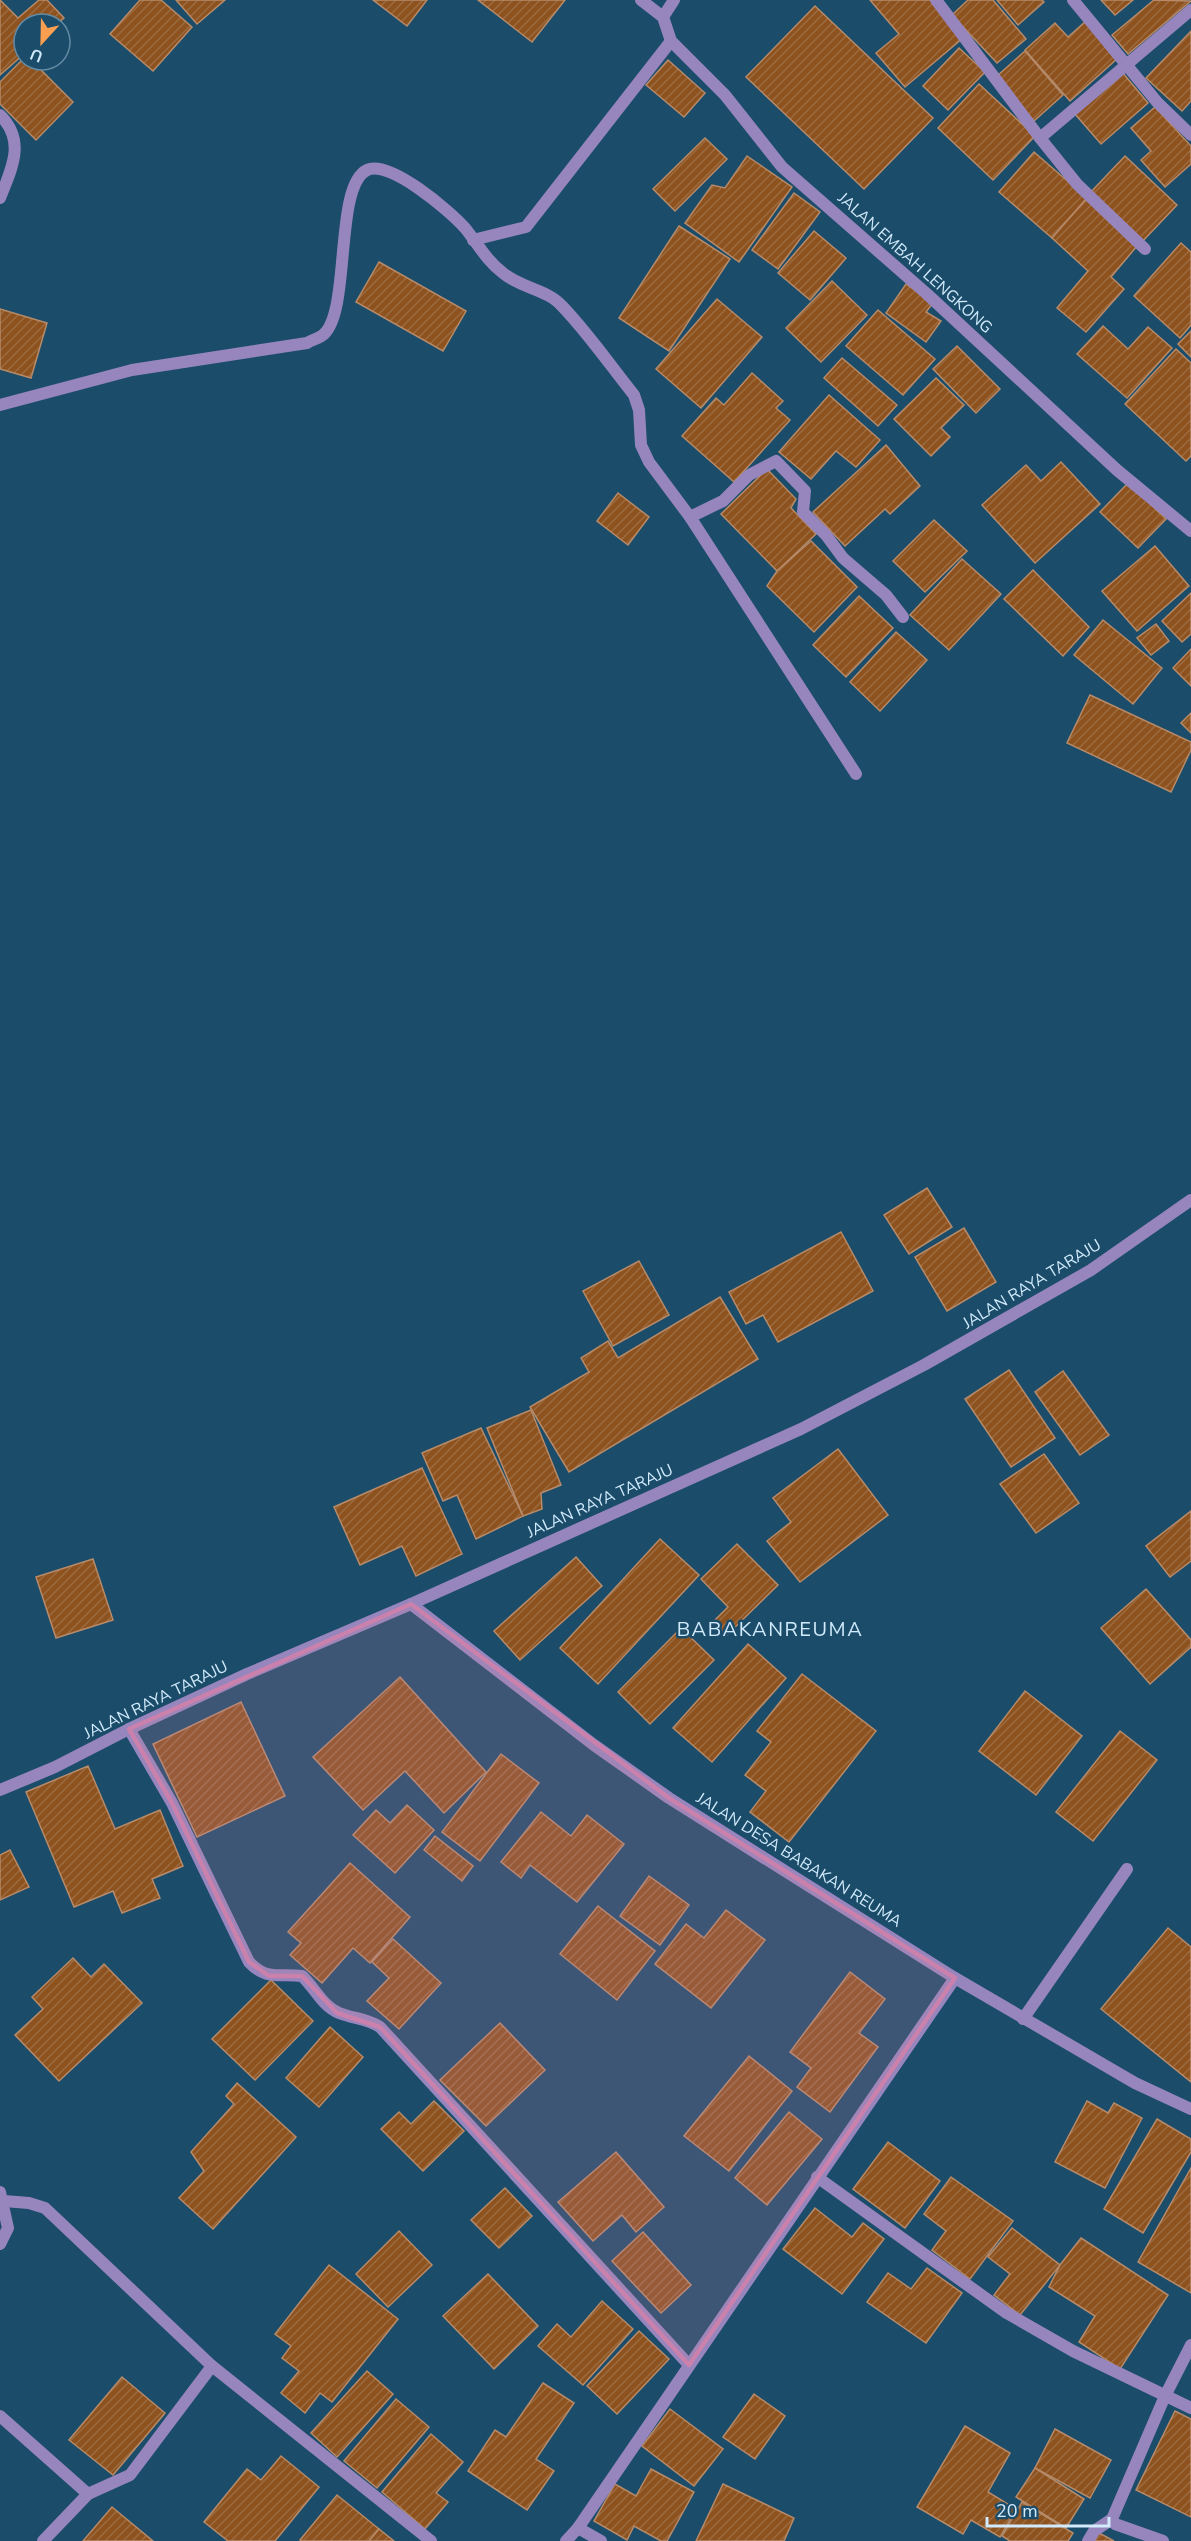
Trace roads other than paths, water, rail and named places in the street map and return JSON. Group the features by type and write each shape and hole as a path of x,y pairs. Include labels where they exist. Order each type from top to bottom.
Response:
{"street":[{"path":"641,0 663,17 674,0"},
{"path":"936,0 1077,184 1145,249"},
{"path":"1073,0 1157,102 1191,135"},
{"path":"1040,138 1191,10"},
{"name":"JALAN EMBAH LENGKONG","path":"663,17 671,41 725,95 782,167 927,294 1117,470 1191,531"},
{"path":"473,240 526,227 671,41"},
{"path":"0,115 16,140 16,154 0,198"},
{"path":"0,405 132,370 307,343 324,334 333,316 350,203 356,181 365,170 378,167 396,174 464,227 485,258 505,275 561,304 634,394 639,410 641,445 649,462 690,517 856,774"},
{"path":"690,517 723,501 749,475 776,461 805,491 803,512 826,535 843,558 886,595 903,617"},
{"name":"JALAN RAYA TARAJU","path":"0,1790 55,1767 129,1729 801,1429 914,1371 1091,1270 1191,1200"},
{"name":"JALAN DESA BABAKAN REUMA","path":"411,1604 594,1745 669,1797 1023,2019 1135,2083 1191,2109"},
{"path":"129,1729 172,1803 249,1962 260,1973 268,1976 302,1976 322,2001 338,2013 366,2018 380,2027 689,2365"},
{"path":"1023,2019 1127,1869"},
{"path":"566,2541 578,2528 817,2176 955,1978"},
{"path":"817,2176 1005,2312 1073,2351 1191,2408"},
{"path":"0,2244 8,2228 2,2197 45,2208 212,2366 431,2541"},
{"path":"1088,2541 1094,2531 1112,2519 1165,2396 1191,2345"},
{"path":"43,2541 88,2494 130,2475 212,2366"},
{"path":"0,2416 88,2494"},
{"path":"1112,2519 1115,2524 1163,2541"},
{"path":"578,2528 601,2541"}],"district":[{"name":"BABAKANREUMA","path":"770,1629"}]}
